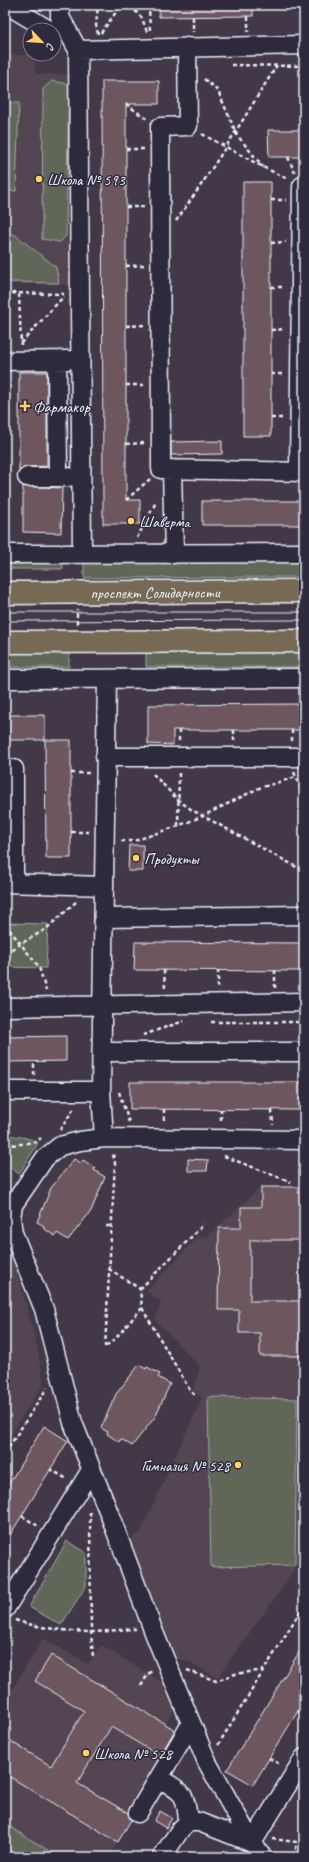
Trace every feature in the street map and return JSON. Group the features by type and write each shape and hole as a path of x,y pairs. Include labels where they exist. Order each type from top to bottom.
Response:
{"main road":[{"name":"проспект Солидарности","path":"5,593 304,591"},
{"path":"5,642 304,641"}],"street":[{"path":"60,5 60,22"},
{"path":"5,6 30,12 41,22"},
{"path":"62,34 78,50 187,55 304,46"},
{"path":"78,50 79,360 82,554"},
{"path":"174,554 167,469 160,244 160,127 188,126 187,55"},
{"path":"167,469 302,472 303,186"},
{"path":"13,361 79,360"},
{"path":"57,361 58,477"},
{"path":"27,477 82,477"},
{"path":"5,554 304,553"},
{"path":"5,679 304,678"},
{"path":"104,1138 101,1090 103,1052 104,918 95,885 105,840 106,679"},
{"path":"105,758 304,757"},
{"path":"5,769 14,769 10,883 95,885"},
{"path":"104,918 304,916"},
{"path":"5,1007 304,1002"},
{"path":"103,1052 304,1052"},
{"path":"5,1091 101,1090"},
{"path":"257,1846 207,1762 155,1635 73,1423 60,1367 44,1309 13,1233 11,1218 13,1205 44,1158 58,1141 80,1141 104,1138 304,1140"},
{"path":"9,1614 91,1470"},
{"path":"138,1812 191,1724"},
{"path":"257,1846 304,1758"},
{"path":"159,1778 182,1792 187,1802 188,1822"},
{"path":"162,1857 180,1830 188,1822 199,1822 257,1846"}],"path":[{"path":"98,5 96,26 98,37 121,5"},
{"path":"130,5 142,18 150,38 149,5"},
{"path":"187,55 218,91 235,130 262,167"},
{"path":"224,64 304,66"},
{"path":"160,244 210,174 235,130 277,65"},
{"path":"126,104 160,127"},
{"path":"188,126 262,167 303,186"},
{"path":"5,293 65,294 21,343 13,361"},
{"path":"19,294 21,343"},
{"path":"126,500 167,469"},
{"path":"137,538 158,497"},
{"path":"77,603 77,627"},
{"path":"178,826 179,757"},
{"path":"137,758 178,800 203,816 304,871"},
{"path":"105,840 134,841 203,816 259,788 296,777"},
{"path":"5,953 46,929 95,885"},
{"path":"5,924 39,967 51,1006"},
{"path":"138,1036 183,1021 191,1021"},
{"path":"206,1022 304,1022"},
{"path":"5,1146 36,1142 41,1138 58,1141 101,1090 125,1114 138,1139"},
{"path":"104,1138 112,1148 115,1163 108,1268 105,1347 114,1340 142,1308"},
{"path":"218,1154 291,1182"},
{"path":"140,1289 204,1224"},
{"path":"106,1226 112,1226"},
{"path":"108,1268 140,1289"},
{"path":"140,1289 142,1308 191,1392 197,1397"},
{"path":"5,1453 60,1367"},
{"path":"90,1507 90,1632 93,1657"},
{"path":"207,1762 304,1605"},
{"path":"9,1614 35,1627 90,1632 122,1629 141,1630 155,1635"},
{"path":"166,1662 216,1681 235,1674 265,1670"},
{"path":"298,1711 304,1715"},
{"path":"257,1846 296,1842 296,1857"}],"shaded area":[{"name":"Школа № 593","path":"5,55 22,55 22,62 35,62 35,74 73,75 73,285 5,284"},
{"name":"Гимназия № 528","path":"261,1187 304,1187 304,1554 282,1588 217,1678 190,1662 172,1658 137,1565 132,1538 140,1533 202,1398 193,1390 200,1367 155,1320 161,1302 146,1291 197,1238 207,1237"},
{"path":"9,1240 37,1346 44,1383 5,1444 5,1241"},
{"name":"Школа № 528","path":"43,1638 88,1664 101,1645 162,1682 174,1710 166,1723 180,1731 109,1857 5,1857 5,1701"}],"green space":[{"path":"52,81 69,84 66,236 60,242 42,239 43,89"},
{"path":"5,103 19,103 16,191 5,191"},
{"path":"14,234 56,267 59,283 5,282 5,236"},
{"path":"304,560 304,577 84,578 84,561"},
{"path":"5,561 63,561 63,569 8,569 8,578 5,578"},
{"path":"304,650 304,667 146,667 146,651"},
{"path":"5,651 69,651 69,667 5,667"},
{"path":"5,923 48,924 46,968 5,967"},
{"path":"5,1135 26,1138 38,1143 19,1174 5,1163"},
{"path":"208,1397 297,1399 295,1565 211,1567"},
{"path":"67,1541 86,1553 86,1586 61,1625 29,1607"},
{"path":"5,1824 59,1857 5,1857"}],"building":[{"path":"159,5 253,5 253,16 159,17"},
{"path":"102,81 159,81 159,104 126,104 126,500 140,500 140,524 103,524"},
{"path":"268,130 304,130 304,157 269,157"},
{"path":"243,182 271,182 271,436 243,436"},
{"path":"19,372 47,372 47,466 27,467 19,470"},
{"path":"222,441 222,454 171,455 171,442"},
{"path":"23,486 62,488 61,533 23,532"},
{"path":"202,501 304,501 304,525 202,525"},
{"path":"304,704 304,730 173,730 173,745 148,744 148,705"},
{"path":"5,715 45,715 45,740 5,740"},
{"path":"45,740 71,740 71,858 46,858"},
{"name":"Продукты","path":"129,845 143,845 143,871 128,871"},
{"path":"135,942 304,943 304,971 134,970"},
{"path":"66,1036 66,1061 5,1062 5,1037"},
{"path":"130,1082 304,1082 304,1110 130,1109"},
{"path":"74,1159 81,1163 83,1160 105,1177 91,1211 68,1240 57,1233 55,1236 37,1222 51,1188"},
{"path":"188,1159 208,1160 207,1171 188,1171"},
{"path":"261,1187 304,1187 304,1240 250,1240 250,1301 304,1301 304,1356 260,1356 260,1333 239,1333 239,1310 218,1310 219,1228 241,1228 241,1207 261,1207"},
{"path":"139,1365 146,1369 147,1367 160,1374 158,1377 170,1384 155,1417 132,1446 121,1439 119,1442 101,1428 116,1394"},
{"path":"44,1426 68,1441 5,1543 5,1490"},
{"path":"304,1644 304,1701 253,1785 227,1770"},
{"path":"51,1655 175,1730 160,1756 111,1727 77,1783 128,1813 131,1820 118,1842 5,1774 5,1738 51,1766 84,1711 35,1681"},
{"path":"160,1811 172,1818 166,1828 154,1821"}],"tram line":[{"path":"5,612 304,612"},
{"path":"5,621 304,620"}],"place":[{"name":"Школа № 593","path":"39,179"},
{"name":"Фармакор","path":"25,406"},
{"name":"Шаверма","path":"131,521"},
{"name":"Продукты","path":"136,858"},
{"name":"Гимназия № 528","path":"238,1465"},
{"name":"Школа № 528","path":"86,1753"}]}
